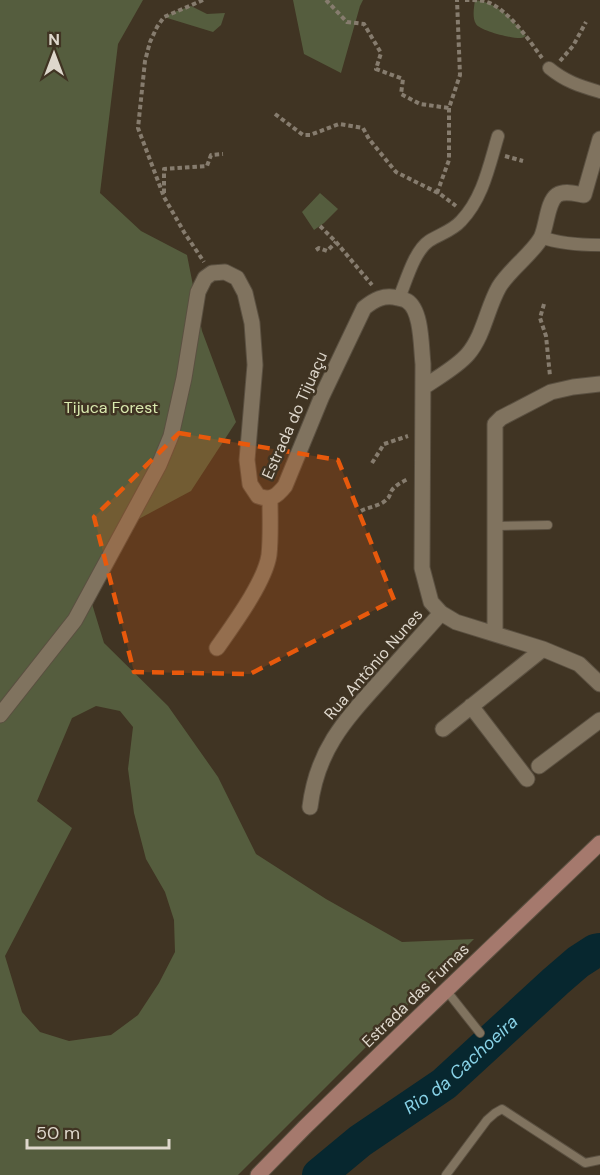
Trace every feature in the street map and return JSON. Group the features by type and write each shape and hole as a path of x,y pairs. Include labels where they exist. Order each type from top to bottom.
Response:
{"main road":[{"name":"Estrada das Furnas","path":"262,1174 305,1127 600,843"}],"street":[{"path":"550,69 572,84 600,92"},
{"path":"399,298 418,254 425,245 454,228 467,213 483,186 498,136"},
{"path":"584,195 600,139"},
{"path":"424,387 467,356 484,326 500,286 541,237 551,204 558,194 565,192 600,198"},
{"path":"541,237 555,242 600,245"},
{"name":"Estrada do Tijuaçu","path":"212,273 225,272 237,278 245,293 252,323 255,364 247,460 250,484 258,495 270,499 278,495 285,486 322,396 363,308 382,297"},
{"path":"0,715 75,620 159,465 171,436 184,378 198,292 205,278 212,273"},
{"path":"382,297 395,297 408,301 416,310 420,330 424,387 422,568 431,602 441,613 456,622 543,649 579,664 600,684"},
{"path":"495,634 495,423 551,392 600,384"},
{"path":"217,648 251,596 265,568 269,555 270,499"},
{"name":"Rua Antônio Nunes","path":"310,807 314,782 333,738 347,718 441,613"},
{"path":"443,729 543,649"},
{"path":"471,706 527,779"},
{"path":"539,766 600,720"}],"lane":[{"path":"495,526 548,525"},
{"path":"446,990 480,1034"},
{"path":"446,1175 487,1120 502,1109 585,1163 600,1161"}],"path":[{"path":"203,0 164,17 150,42 145,61 138,128 164,197 212,273"},
{"path":"327,0 347,22 364,24 381,53 376,69 403,79 401,94 420,104 449,108"},
{"path":"437,193 449,160 449,108 460,75 457,0"},
{"path":"465,0 485,1 504,13 517,25 550,69 573,46 586,22"},
{"path":"275,114 303,135 310,135 339,124 363,128 369,139 396,172 437,193 467,213"},
{"path":"164,197 164,169 207,166 211,154 223,154"},
{"path":"320,226 382,297"},
{"path":"316,250 319,248 327,251 336,242"},
{"path":"544,304 540,318 546,336 551,392"},
{"path":"372,464 384,444 423,432"},
{"path":"361,511 388,499 396,486 423,475"}],"highlighted area":[{"path":"179,433 338,460 394,600 250,674 134,672 94,517"}],"green space":[{"name":"Tijuca Forest","path":"0,0 143,0 118,44 100,193 141,231 187,255 202,331 236,422 191,491 120,529 89,594 104,643 168,706 218,777 256,854 326,899 402,942 474,939 238,1175 0,1175","holes":["96,706 120,711 133,727 128,769 134,813 146,859 165,892 174,920 175,952 159,983 138,1015 111,1035 69,1041 40,1032 22,1012 5,956 72,828 37,801 72,718"]},
{"path":"293,0 363,0 341,73 304,54"},
{"path":"475,0 497,8 509,17 526,36 512,37 479,27 474,19"},
{"path":"191,6 207,14 225,13 221,25 213,32 164,17"},
{"path":"320,193 338,209 314,230 302,212"}],"waterway":[{"name":"Rio da Cachoeira","path":"319,1175 360,1141 444,1084 578,962 600,950"}]}
